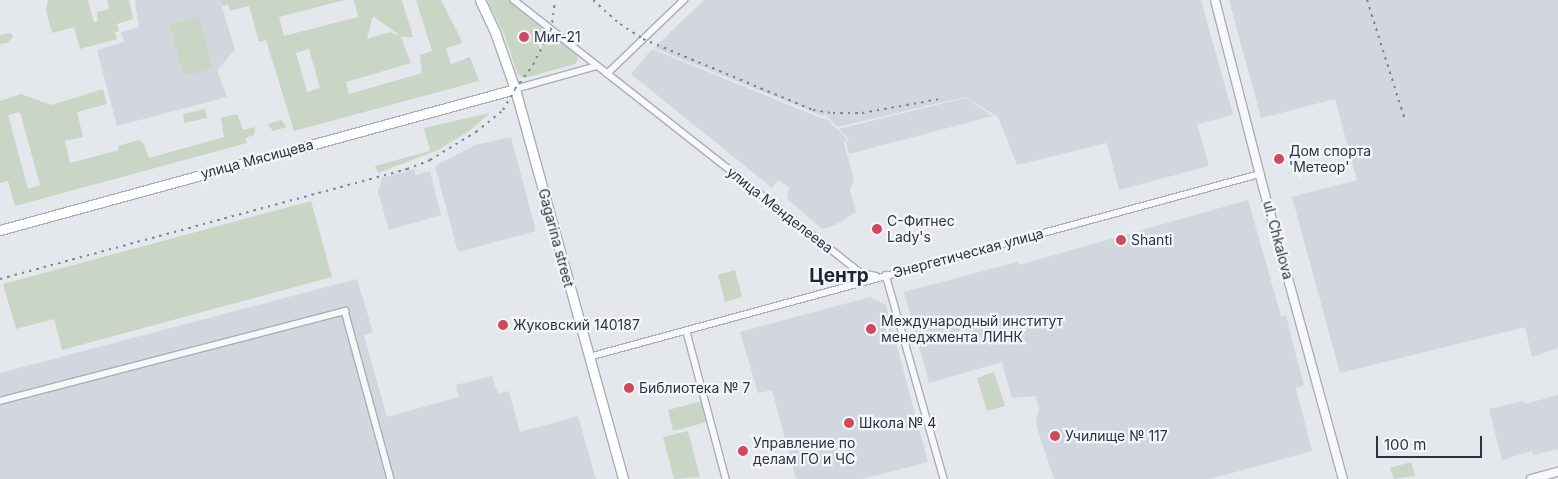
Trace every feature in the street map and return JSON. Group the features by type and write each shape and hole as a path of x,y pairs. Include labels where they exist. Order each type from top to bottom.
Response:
{"main road":[{"name":"Gagarina street","path":"480,0 495,32 515,90 623,479"},
{"name":"улица Мясищева","path":"0,230 515,90"}],"street":[{"name":"улица Менделеева","path":"514,0 853,267 872,277 886,275"},
{"path":"607,74 684,0"},
{"name":"ul. Chkalova","path":"1215,0 1343,479"},
{"path":"515,90 597,66"},
{"name":"Энергетическая улица","path":"589,357 687,332 886,275 1260,174"},
{"path":"886,275 944,479"},
{"path":"0,402 346,311 391,479"},
{"path":"687,332 726,479"},
{"path":"1531,479 1558,472"}],"shaded area":[{"path":"137,0 220,0 235,50 217,70 227,97 117,126 97,50 124,42 121,32 139,27 135,2"},
{"path":"704,0 1201,0 1233,115 1197,124 1209,166 1119,190 1107,143 1017,165 998,117 965,97 837,127 825,114 823,116 654,48"},
{"path":"1229,0 1558,0 1558,348 1532,357 1525,327 1340,373 1292,197 1357,180 1335,99 1261,118"},
{"path":"652,49 823,119 825,117 847,139 844,143 854,180 850,190 856,212 835,225 822,229 787,199 789,187 778,180 772,188 631,74"},
{"path":"965,98 993,116 849,154 846,143 849,139 839,129"},
{"path":"511,137 536,231 458,252 435,166 475,145"},
{"path":"414,169 416,175 430,171 441,215 389,230 378,192 382,178"},
{"path":"1248,200 1281,316 1286,316 1304,385 1296,388 1312,451 1210,479 1054,479 1037,428 1036,421 1039,409 1036,396 1012,398 1002,362 929,383 904,292 1017,262 1019,265"},
{"path":"357,279 373,332 364,335 387,417 459,397 456,385 492,376 498,394 509,391 520,432 578,416 596,479 0,479 0,373"},
{"path":"870,297 886,305 928,462 862,479 796,479 772,390 758,393 740,332"},
{"path":"1558,395 1558,449 1533,455 1532,451 1502,460 1489,409 1524,401 1525,404"}],"green space":[{"path":"48,0 88,0 94,22 98,21 97,12 109,9 107,0 129,0 133,19 117,24 119,31 115,32 117,39 80,49 74,28 78,26 52,33 46,11"},
{"path":"220,0 345,0 279,17 284,36 358,17 354,0 402,0 413,37 401,37 411,63 346,82 349,94 422,73 420,55 432,51 416,0 441,0 463,43 446,48 451,64 470,57 479,81 294,131 266,40 259,42 249,6 230,11 228,4 222,6","holes":["373,16 399,35 399,36 390,32 367,39","309,49 320,88 307,92 296,53"]},
{"path":"487,0 508,0 576,53 578,59 575,64 525,78 518,75 504,34"},
{"path":"199,16 213,69 183,76 170,24"},
{"path":"11,33 13,37 7,43 0,44 0,35"},
{"path":"103,89 107,104 77,112 83,137 65,141 70,163 119,150 118,146 139,140 144,144 149,158 224,137 221,118 237,114 243,130 255,127 254,135 245,138 247,143 15,206 8,181 0,183 0,101 21,94 51,105","holes":["20,112 40,185 28,189 8,115"]},
{"path":"205,109 207,118 184,123 183,114"},
{"path":"490,113 469,131 438,150 378,173 375,166 430,151 424,128"},
{"path":"281,120 287,127 273,131 267,124"},
{"path":"311,201 332,277 62,350 54,319 16,329 3,284"},
{"path":"735,270 742,297 725,302 718,275"},
{"path":"994,372 1005,406 987,411 977,378"},
{"path":"702,401 707,422 673,431 668,410"},
{"path":"688,431 700,477 674,479 663,437"},
{"path":"1411,462 1415,476 1394,479 1390,468"}],"railway":[{"path":"0,279 407,169 430,160 476,132 503,110 515,89 533,65 551,30 555,0"},
{"path":"593,0 620,24 643,39 813,110 833,113 862,113 940,99"},
{"path":"1367,0 1405,120"}],"place":[{"name":"Миг-21","path":"524,37"},
{"name":"Дом спорта 'Метеор'","path":"1279,159"},
{"name":"С-Фитнес Lady's","path":"877,229"},
{"name":"Shanti","path":"1121,240"},
{"name":"Жуковский 140187","path":"503,325"},
{"name":"Международный институт менеджмента ЛИНК","path":"871,329"},
{"name":"Библиотека № 7","path":"629,388"},
{"name":"Школа № 4","path":"849,423"},
{"name":"Училище № 117","path":"1055,436"},
{"name":"Управление по делам ГО и ЧС","path":"743,451"}],"district":[{"name":"Центр","path":"839,276"}]}
